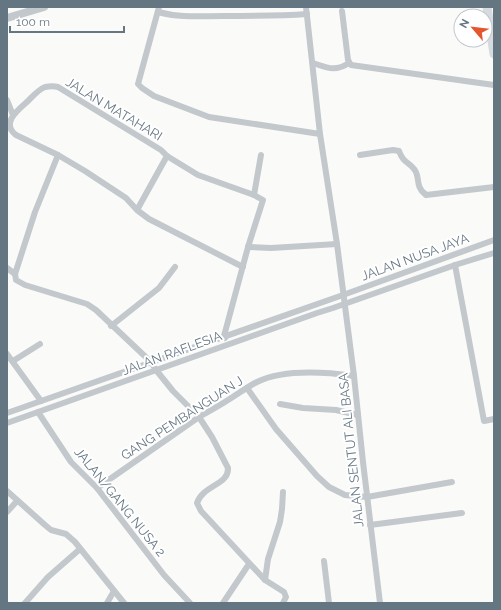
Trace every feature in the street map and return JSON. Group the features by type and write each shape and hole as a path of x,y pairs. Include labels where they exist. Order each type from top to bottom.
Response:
{"main road":[{"path":"487,7 494,54"}],"street":[{"path":"7,18 44,7"},
{"name":"JALAN SENTUT ALI BASA","path":"306,7 320,134 337,244 354,376 366,497 380,603"},
{"path":"307,14 267,17 186,17 170,16 159,10 138,84 154,96 209,117 320,134"},
{"path":"342,11 349,63"},
{"path":"313,63 336,69 349,63"},
{"path":"349,63 351,65 494,85"},
{"name":"JALAN MATAHARI","path":"10,119 39,90 45,87 58,87 161,150 167,156 137,210"},
{"path":"7,100 12,132 58,155 126,198 137,210 149,218 243,267"},
{"path":"360,155 393,150 399,151 403,160 415,169 420,190 426,195 494,187"},
{"path":"58,155 35,212 15,274 16,280 19,283 87,304 96,310 153,366 173,392 199,417 212,436 228,468 228,472 224,479 199,496 197,504 201,511 249,564 265,580 284,592 286,597 283,603"},
{"path":"254,195 261,155"},
{"path":"167,156 198,175 254,195 263,200 248,247 226,340"},
{"name":"JALAN NUSA JAYA","path":"343,295 494,240"},
{"path":"248,247 271,248 337,244"},
{"name":"JALAN NUSA JAYA","path":"345,304 455,265 494,253"},
{"path":"455,265 484,421 494,419"},
{"path":"7,268 15,274"},
{"path":"111,326 159,288 175,268"},
{"name":"JALAN RAFLESIA","path":"7,423 41,401 153,366 343,295"},
{"name":"JALAN RAFLESIA","path":"7,413 38,412 153,366 226,340 345,304"},
{"path":"13,361 40,344"},
{"path":"7,354 41,401"},
{"name":"GANG PEMBANGUAN J","path":"97,488 199,417 247,388 272,376 284,374 340,374 354,376"},
{"path":"247,388 276,429 317,476 329,487 345,495 366,497 452,482"},
{"path":"280,404 303,408 336,410 358,415"},
{"name":"JALAN/GANG NUSA 2","path":"38,412 72,462 97,488 164,575 190,603"},
{"path":"7,492 51,530 69,536 124,603"},
{"path":"265,580 268,559 280,522 283,492"},
{"path":"7,512 18,501"},
{"path":"370,525 462,513"},
{"path":"25,603 48,577 80,549"},
{"path":"324,561 329,603"},
{"path":"223,603 249,564"},
{"path":"107,603 114,591"}]}
